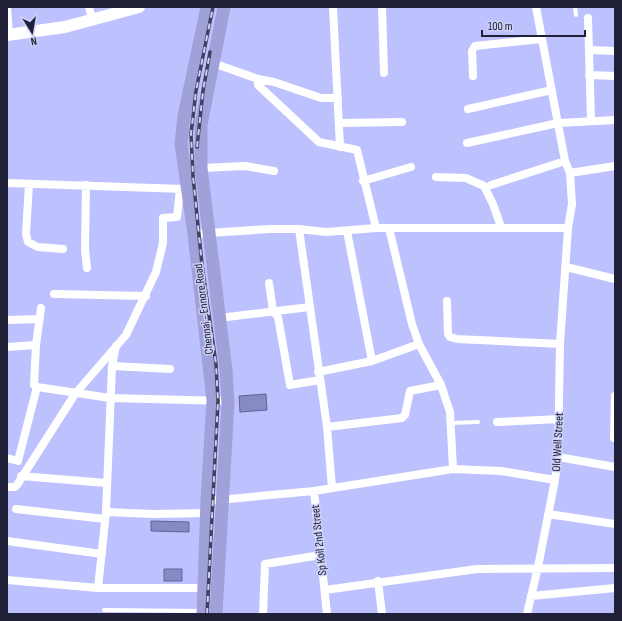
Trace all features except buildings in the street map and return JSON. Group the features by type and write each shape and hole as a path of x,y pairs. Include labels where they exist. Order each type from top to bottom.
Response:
{"main road":[{"name":"Chennai - Ennore Road","path":"207,7 184,116 181,144 184,189 194,234 213,400 207,507 205,588 208,613"},
{"name":"Chennai - Ennore Road","path":"208,613 223,499 228,401 201,168 201,125 224,7"}],"street":[{"path":"7,7 8,35 65,27 91,13 139,7"},
{"path":"333,7 340,147"},
{"path":"382,7 384,73"},
{"name":"Old Well Street","path":"527,614 538,567 558,458 560,420 560,344 568,228 572,204 570,173 565,160 536,7"},
{"path":"588,18 591,120"},
{"path":"473,76 472,51 475,46 541,39"},
{"path":"589,50 615,52"},
{"path":"212,63 321,98 338,98"},
{"path":"589,75 615,76"},
{"path":"258,79 258,85 319,142 357,150 376,228"},
{"path":"468,109 552,90"},
{"path":"467,143 558,123 591,120 615,120"},
{"path":"339,124 402,122"},
{"path":"491,185 565,160"},
{"path":"201,168 245,166 274,171"},
{"path":"570,173 615,166"},
{"path":"364,181 411,167"},
{"path":"436,177 466,178 484,186 494,204 501,227"},
{"path":"7,183 184,189 177,217 163,218 163,243 156,272 146,296 126,335 75,394 15,487 7,486"},
{"path":"29,184 26,234 28,242 38,247 63,249"},
{"path":"86,185 85,248 87,268"},
{"path":"194,234 270,229 300,229 326,232 376,228 568,228"},
{"path":"389,228 412,324 419,344 441,385 450,412 453,469"},
{"path":"300,229 327,428 332,488"},
{"path":"347,231 372,361"},
{"path":"566,267 615,278"},
{"path":"269,283 274,312 278,318 290,386 372,361 419,344"},
{"path":"54,294 146,296"},
{"path":"447,301 448,334 450,337 457,340 560,344"},
{"path":"219,318 310,307"},
{"path":"41,308 36,345 34,386 75,394 110,398 228,401"},
{"path":"7,320 40,319"},
{"path":"7,347 36,345"},
{"path":"98,588 105,516 112,366 116,346"},
{"path":"112,366 170,369"},
{"path":"327,428 402,418 405,415 410,391 441,385"},
{"path":"7,458 18,461 37,387"},
{"path":"614,438 615,396"},
{"path":"497,422 560,420"},
{"path":"558,458 615,467"},
{"path":"16,509 105,516 153,514 207,507 223,499 314,491 453,469 501,471 555,480"},
{"path":"21,476 106,483"},
{"name":"Sp Koil 2nd Street","path":"314,491 327,614"},
{"path":"548,514 615,524"},
{"path":"7,541 102,554"},
{"path":"263,614 265,564 321,555"},
{"path":"325,590 477,569 538,567 615,568"},
{"path":"7,580 98,588 205,588"},
{"path":"378,582 382,614"},
{"path":"531,596 615,588"}],"lane":[{"path":"575,7 576,14"},
{"path":"450,423 478,422"},
{"path":"104,610 208,613"}],"railway":[{"path":"207,614 218,401 216,364 202,265 193,176 191,134 196,91 213,7"},
{"path":"197,147 203,91 210,52"}]}
